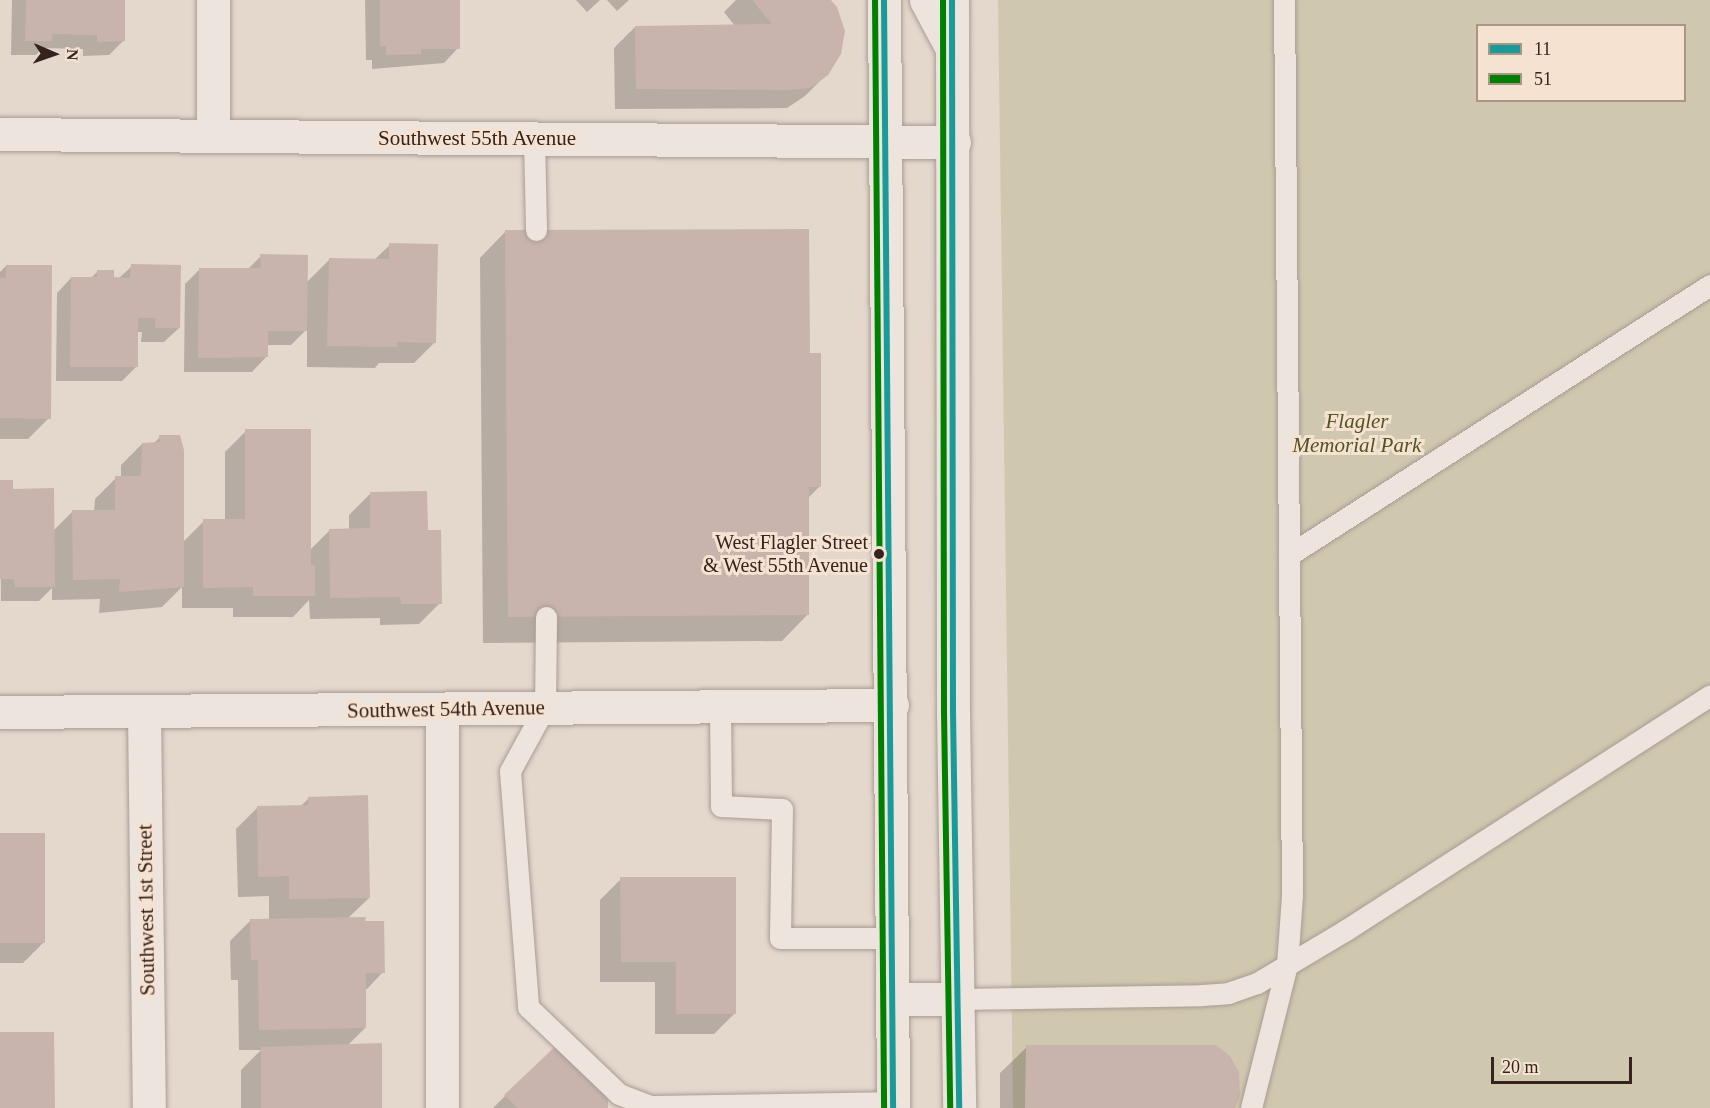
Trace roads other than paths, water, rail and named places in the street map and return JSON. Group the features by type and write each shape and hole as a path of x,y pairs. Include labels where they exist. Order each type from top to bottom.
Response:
{"street":[{"path":"213,0 213,135"},
{"path":"884,0 892,705 893,1105"},
{"path":"926,0 953,49"},
{"path":"952,0 954,142 953,712 960,1108"},
{"name":"Southwest 55th Avenue","path":"0,134 954,142"},
{"name":"Southwest 54th Avenue","path":"0,712 892,705"},
{"path":"442,709 442,1108"},
{"name":"Southwest 1st Street","path":"144,712 149,1108"},
{"path":"892,999 958,999"}],"lane":[{"path":"1251,1108 1287,965 1292,895 1284,0"},
{"path":"534,139 537,230"},
{"path":"1289,555 1710,285"},
{"path":"546,617 546,707 510,771 528,1007 619,1094 650,1106 893,1105"},
{"path":"958,999 1228,993 1257,983 1710,695"},
{"path":"720,707 721,806 782,809 780,938 891,938"}],"place":[{"name":"West Flagler Street & West 55th Avenue","path":"879,554"}],"park label":[{"name":"Flagler Memorial Park","path":"1357,433"}]}
